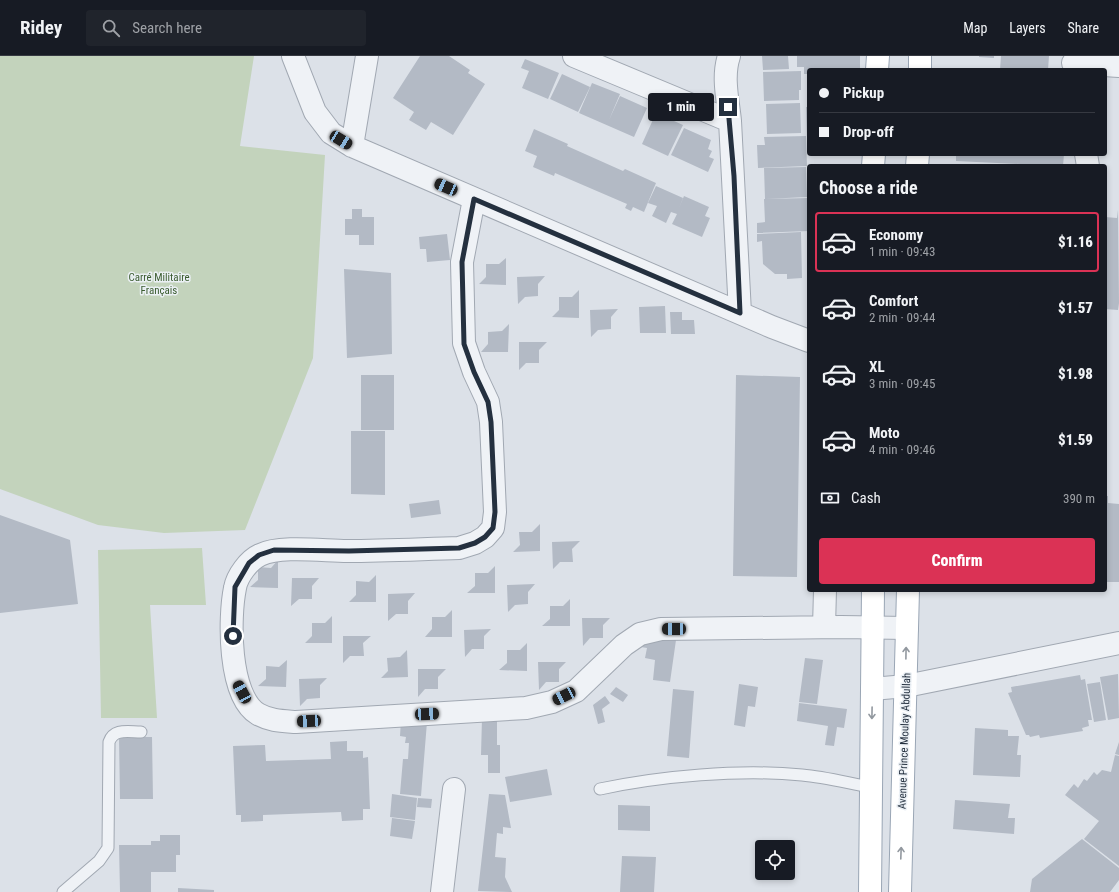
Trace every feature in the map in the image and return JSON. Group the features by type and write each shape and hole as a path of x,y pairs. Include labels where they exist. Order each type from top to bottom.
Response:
{"main road":[{"path":"877,68 878,56"},
{"path":"920,56 920,68"},
{"path":"870,892 873,592"},
{"name":"Avenue Prince Moulay Abdullah","path":"900,892 908,592"}],"street":[{"path":"293,56 315,112 331,133 352,146 772,327 807,340"},
{"path":"352,146 367,56"},
{"path":"574,56 730,121"},
{"path":"729,56 726,66 725,79 730,121 740,313"},
{"path":"1073,63 1119,66"},
{"path":"474,199 462,262 464,344 474,372 488,402 491,422 494,497 493,528 485,537 475,543 459,548 349,551 274,550 259,555 249,563 235,587 232,611 233,661 238,684 257,713 275,720 296,722 526,708 552,702 576,691 624,645 640,634 661,629 824,627 907,628"},
{"path":"824,592 824,627"},
{"path":"872,689 906,686 1119,643"},
{"path":"442,892 454,789"}],"lane":[{"path":"63,892 99,862 108,848 109,742 111,736 118,731 141,732"},
{"path":"600,789 668,778 756,772 804,775 871,788"}],"green space":[{"name":"Carré Militaire Français","path":"0,56 254,56 240,146 325,155 313,358 245,530 164,533 98,525 0,489"},
{"path":"202,548 206,605 150,605 157,718 101,718 98,550"}],"building":[{"path":"420,56 449,56 470,70 468,73 485,84 453,135 431,122 426,130 409,120 414,112 393,98"},
{"path":"762,56 788,56 789,69 763,70"},
{"path":"797,56 860,56 860,68 807,68 807,74 804,74 804,67 797,67"},
{"path":"994,56 994,58 979,57"},
{"path":"1001,56 1049,56 1048,68 1000,68"},
{"path":"525,59 559,73 548,99 522,88 529,71 521,68"},
{"path":"801,71 801,90 799,90 799,100 764,101 763,72"},
{"path":"562,74 590,87 578,112 550,99"},
{"path":"592,83 620,94 609,120 620,96 647,108 634,137 579,113"},
{"path":"800,103 801,133 767,134 766,104"},
{"path":"806,107 807,107 807,136"},
{"path":"656,113 683,125 668,156 642,144"},
{"path":"684,128 711,140 708,149 712,151 709,157 714,159 708,172 671,155"},
{"path":"534,129 568,144 567,146 623,171 625,169 656,183 644,212 633,207 631,211 625,208 627,204 555,173 554,176 533,167 537,156 525,151"},
{"path":"806,136 807,166 758,168 757,145 765,145 764,137"},
{"path":"956,156 1064,156 1063,164 1020,164 956,161"},
{"path":"806,167 807,197 765,199 764,168"},
{"path":"656,186 683,198 679,208 684,196 709,207 705,216 710,218 702,237 672,224 677,214 671,212 666,223 652,216 657,206 648,203"},
{"path":"807,198 807,231 757,233 757,223 765,222 764,199"},
{"path":"352,209 362,209 362,217 374,217 374,245 359,245 359,235 345,235 345,219 352,219"},
{"path":"1118,210 1118,310 1107,309 1107,217 1117,218"},
{"path":"801,232 802,278 787,279 787,274 775,274 763,264 762,241 757,242 757,234"},
{"path":"447,234 450,260 427,262 426,249 420,249 419,237"},
{"path":"506,258 506,285 479,284 486,277 486,264 499,264"},
{"path":"344,269 391,273 392,354 347,358"},
{"path":"545,276 538,284 538,296 525,297 518,304 517,277"},
{"path":"579,290 579,318 552,317 559,310 559,297 572,297"},
{"path":"665,306 666,333 640,333 639,307"},
{"path":"618,309 611,317 611,329 598,330 591,337 590,310"},
{"path":"670,312 682,312 682,320 694,320 695,334 671,334"},
{"path":"509,324 508,352 481,352 488,344 488,332 502,331"},
{"path":"519,342 547,342 539,350 539,363 526,363 519,370"},
{"path":"361,375 394,375 394,430 361,430"},
{"path":"736,375 800,377 797,577 733,576"},
{"path":"351,431 385,431 385,495 351,494"},
{"path":"1107,496 1108,503 1119,504 1119,582 1107,582"},
{"path":"439,500 441,514 411,518 409,504"},
{"path":"0,515 70,540 78,604 0,613"},
{"path":"540,524 540,551 513,552 520,545 519,532 532,532"},
{"path":"580,541 572,549 573,562 560,562 553,569 552,542"},
{"path":"278,560 278,588 250,587 258,580 258,567 271,568"},
{"path":"495,566 495,593 467,593 475,586 475,573 488,573"},
{"path":"376,575 376,602 349,602 356,595 356,581 369,582"},
{"path":"292,578 319,578 312,586 312,599 299,599 291,606"},
{"path":"535,584 528,592 528,604 515,605 508,612 507,585"},
{"path":"415,593 408,601 408,614 396,614 388,621 388,594"},
{"path":"570,599 570,626 542,626 550,619 550,606 563,606"},
{"path":"452,610 452,637 425,637 432,629 432,617 445,617"},
{"path":"332,616 332,643 305,643 312,636 312,623 325,623"},
{"path":"582,618 610,618 603,625 603,638 590,638 583,646"},
{"path":"491,629 484,636 484,649 472,649 465,657 464,630"},
{"path":"343,636 371,636 363,643 364,656 350,656 343,663"},
{"path":"643,636 676,640 670,682 653,680 655,660 645,658 647,648 641,647"},
{"path":"527,643 527,671 499,670 507,663 507,650 520,650"},
{"path":"407,650 408,677 381,678 388,671 387,658 400,657"},
{"path":"805,658 823,660 817,704 799,702"},
{"path":"287,660 286,687 258,686 266,679 266,666 279,667"},
{"path":"538,662 566,662 559,669 559,682 546,682 539,690"},
{"path":"418,669 446,669 438,677 438,689 425,689 418,697"},
{"path":"1118,674 1119,718 1108,720 1100,677"},
{"path":"1080,675 1081,680 1085,679 1092,720 1088,720 1089,726 1082,728 1083,731 1040,738 1039,735 1030,737 1029,735 1026,735 1008,693 1012,692 1011,687"},
{"path":"327,678 320,685 320,698 307,699 300,706 299,679"},
{"path":"1100,682 1106,720 1094,722 1087,684"},
{"path":"739,684 758,687 755,707 748,706 745,727 734,725"},
{"path":"616,687 628,695 623,702 610,694"},
{"path":"673,689 694,691 689,758 667,756"},
{"path":"605,696 610,703 602,709 605,722 598,724 593,705"},
{"path":"799,703 847,709 844,728 837,727 834,746 825,745 828,726 797,721"},
{"path":"482,718 497,718 497,745 500,745 500,773 488,773 488,755 481,755"},
{"path":"401,720 427,722 421,796 400,794 403,759 408,759 409,743 405,743 406,737 400,736"},
{"path":"975,728 1008,730 1008,736 1019,736 1017,755 1021,755 1020,777 973,775"},
{"path":"119,737 152,737 153,799 120,799"},
{"path":"347,741 347,751 363,751 363,758 368,757 370,809 363,809 363,820 342,821 341,812 263,815 263,821 241,822 241,815 236,815 233,746 265,745 266,761 331,759 330,742"},
{"path":"1119,742 1119,755 1115,754"},
{"path":"1115,755 1119,756 1119,866 1084,839 1099,821 1065,795 1074,784 1078,788 1084,779 1087,781 1094,772 1097,775 1102,770 1111,772"},
{"path":"547,769 552,795 510,802 505,777"},
{"path":"392,794 417,798 415,820 390,817"},
{"path":"489,794 505,795 511,828 503,827 503,834 497,833 495,857 506,858 505,877 512,892 478,891"},
{"path":"418,798 432,799 431,808 417,807"},
{"path":"955,800 1010,804 1008,818 1015,818 1014,834 953,829"},
{"path":"618,805 650,806 650,831 618,830"},
{"path":"392,818 415,821 412,839 390,836"},
{"path":"160,835 180,835 180,855 176,855 176,872 151,872 151,892 120,892 119,845 151,845 151,841 160,841"},
{"path":"1082,839 1119,868 1119,880 1110,892 1030,892 1032,879"},
{"path":"622,856 656,857 654,892 620,892"},
{"path":"178,888 214,890 214,892 178,892"}],"route":[{"path":"233,636 232,611 235,587 241,574 249,563 259,555 274,550 349,551 459,548 475,543 485,537 493,528 495,512 491,422 488,402 474,372 464,344 462,262 474,199 740,313 734,176 728,107"}]}
